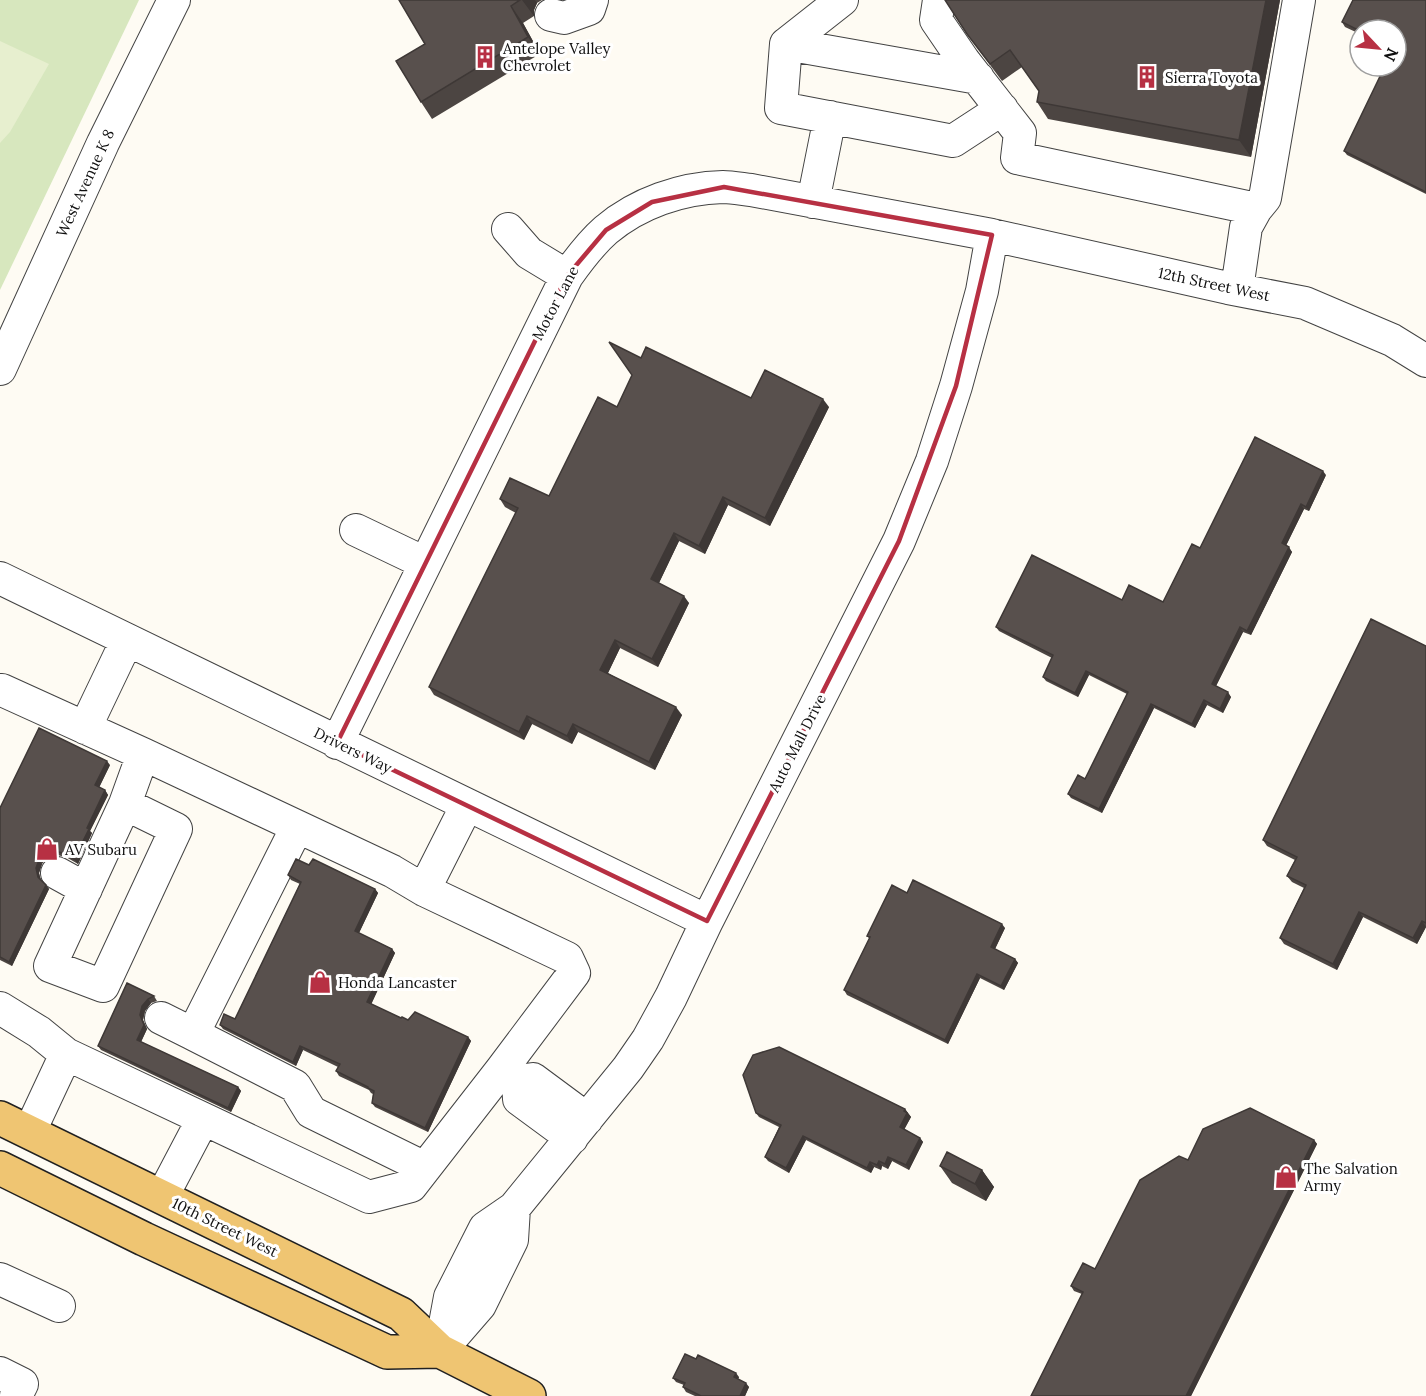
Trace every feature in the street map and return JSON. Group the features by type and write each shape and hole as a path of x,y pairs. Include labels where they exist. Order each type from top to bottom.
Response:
{"main road":[{"name":"10th Street West","path":"0,1118 15,1134 162,1197 401,1314 440,1351 529,1396"},
{"path":"3,1176 37,1168 64,1174 159,1218 218,1224"},
{"name":"10th Street West","path":"3,1176 387,1352 440,1351"}],"street":[{"name":"West Avenue K 8","path":"0,369 103,143 174,0"},
{"path":"551,15 564,18 589,9 592,0"},
{"path":"842,0 786,44 781,108 953,141 1002,109"},
{"path":"939,0 936,20 964,61 1020,133 1017,158 1256,209"},
{"path":"1237,289 1246,227 1265,198 1299,0"},
{"path":"786,44 978,78"},
{"path":"813,202 830,117"},
{"name":"Motor Lane","path":"337,743 567,276 583,254 606,230 628,214 652,202 697,189 724,187 751,190 992,235"},
{"path":"508,229 529,253 567,276"},
{"name":"12th Street West","path":"992,235 1305,303 1392,340 1426,361"},
{"name":"Auto Mall Drive","path":"440,1351 480,1305 512,1240 514,1208 628,1068 648,1039 899,541 932,460 956,386 982,291 992,235"},
{"path":"356,530 424,563"},
{"name":"Drivers Way","path":"0,578 707,921"},
{"path":"84,728 127,640"},
{"path":"0,690 143,754 392,871 424,890 567,958 574,974 510,1075 411,1186 369,1197 66,1054 39,1032 0,1008"},
{"path":"125,804 176,829 103,986 50,966 125,804 143,754"},
{"path":"424,890 467,805"},
{"path":"193,1034 297,827"},
{"path":"57,873 86,889"},
{"path":"161,1018 296,1086 311,1112 425,1168"},
{"path":"15,1134 66,1054"},
{"path":"510,1075 519,1099 580,1128"},
{"path":"162,1197 203,1119"},
{"path":"0,1279 59,1306"},
{"path":"0,1373 22,1384 16,1396"}],"highlighted area":[{"path":"724,187 992,235 956,386 899,541 707,921 337,743 567,276 606,230 652,202"}],"green space":[{"path":"0,0 139,0 0,290"},
{"path":"0,41 49,64 10,132 0,143"}],"building":[{"name":"Antelope Valley Chevrolet","path":"399,0 520,0 511,6 528,37 509,49 507,53 503,52 421,102 396,61 425,44"},
{"name":"Sierra Toyota","path":"945,0 1266,0 1239,140 1037,102 1039,91 1010,50 990,64"},
{"path":"1353,0 1426,0 1426,192 1344,151 1379,78 1408,78 1408,18 1348,18 1348,25 1342,22"},
{"path":"609,342 641,358 646,347 751,398 765,370 823,399 765,518 723,497 699,546 674,533 651,579 684,596 652,659 615,640 600,670 676,707 649,762 573,724 567,736 527,716 519,732 429,687 518,508 500,499 510,478 549,496 598,397 617,407 632,375"},
{"path":"1255,437 1323,471 1306,507 1301,504 1282,543 1289,547 1247,631 1240,627 1212,684 1228,692 1220,709 1204,700 1192,724 1151,704 1099,809 1068,794 1078,775 1085,779 1128,692 1086,671 1075,693 1043,677 1053,655 996,627 1032,555 1122,600 1129,585 1163,602 1192,544 1200,548"},
{"path":"1371,619 1426,646 1426,923 1422,921 1413,938 1359,912 1333,964 1280,938 1306,885 1287,876 1297,857 1263,840"},
{"name":"AV Subaru","path":"39,728 107,761 95,785 105,790 74,859 54,851 45,853 39,860 36,868 38,877 46,885 9,962 0,957 0,808"},
{"name":"Honda Lancaster","path":"296,859 309,865 313,859 375,889 355,931 392,949 367,1002 408,1020 415,1012 468,1037 425,1128 372,1103 374,1091 336,1071 340,1064 300,1046 293,1062 220,1025 224,1014 235,1019 301,882 288,875"},
{"path":"913,880 1002,924 991,947 1015,959 1001,986 977,974 945,1040 844,990 892,885 907,893"},
{"path":"127,983 154,996 142,1006 140,1015 144,1025 137,1040 238,1087 228,1108 98,1046"},
{"path":"779,1047 905,1109 907,1113 900,1127 920,1138 906,1165 888,1157 885,1164 879,1161 877,1165 870,1162 867,1168 803,1136 786,1168 765,1157 781,1125 756,1113 743,1075 753,1055"},
{"path":"1250,1108 1314,1140 1186,1396 1031,1396 1083,1292 1071,1286 1083,1263 1095,1269 1140,1180 1179,1156 1188,1160 1203,1129"},
{"path":"947,1152 982,1170 975,1184 940,1166"},
{"path":"685,1354 696,1359 698,1355 736,1373 734,1377 746,1383 740,1396 701,1396 683,1387 685,1383 673,1378"}],"place":[{"name":"Antelope Valley Chevrolet","path":"485,57"},
{"name":"Sierra Toyota","path":"1147,77"},
{"name":"AV Subaru","path":"47,849"},
{"name":"Honda Lancaster","path":"320,982"},
{"name":"The Salvation Army","path":"1286,1177"}]}
